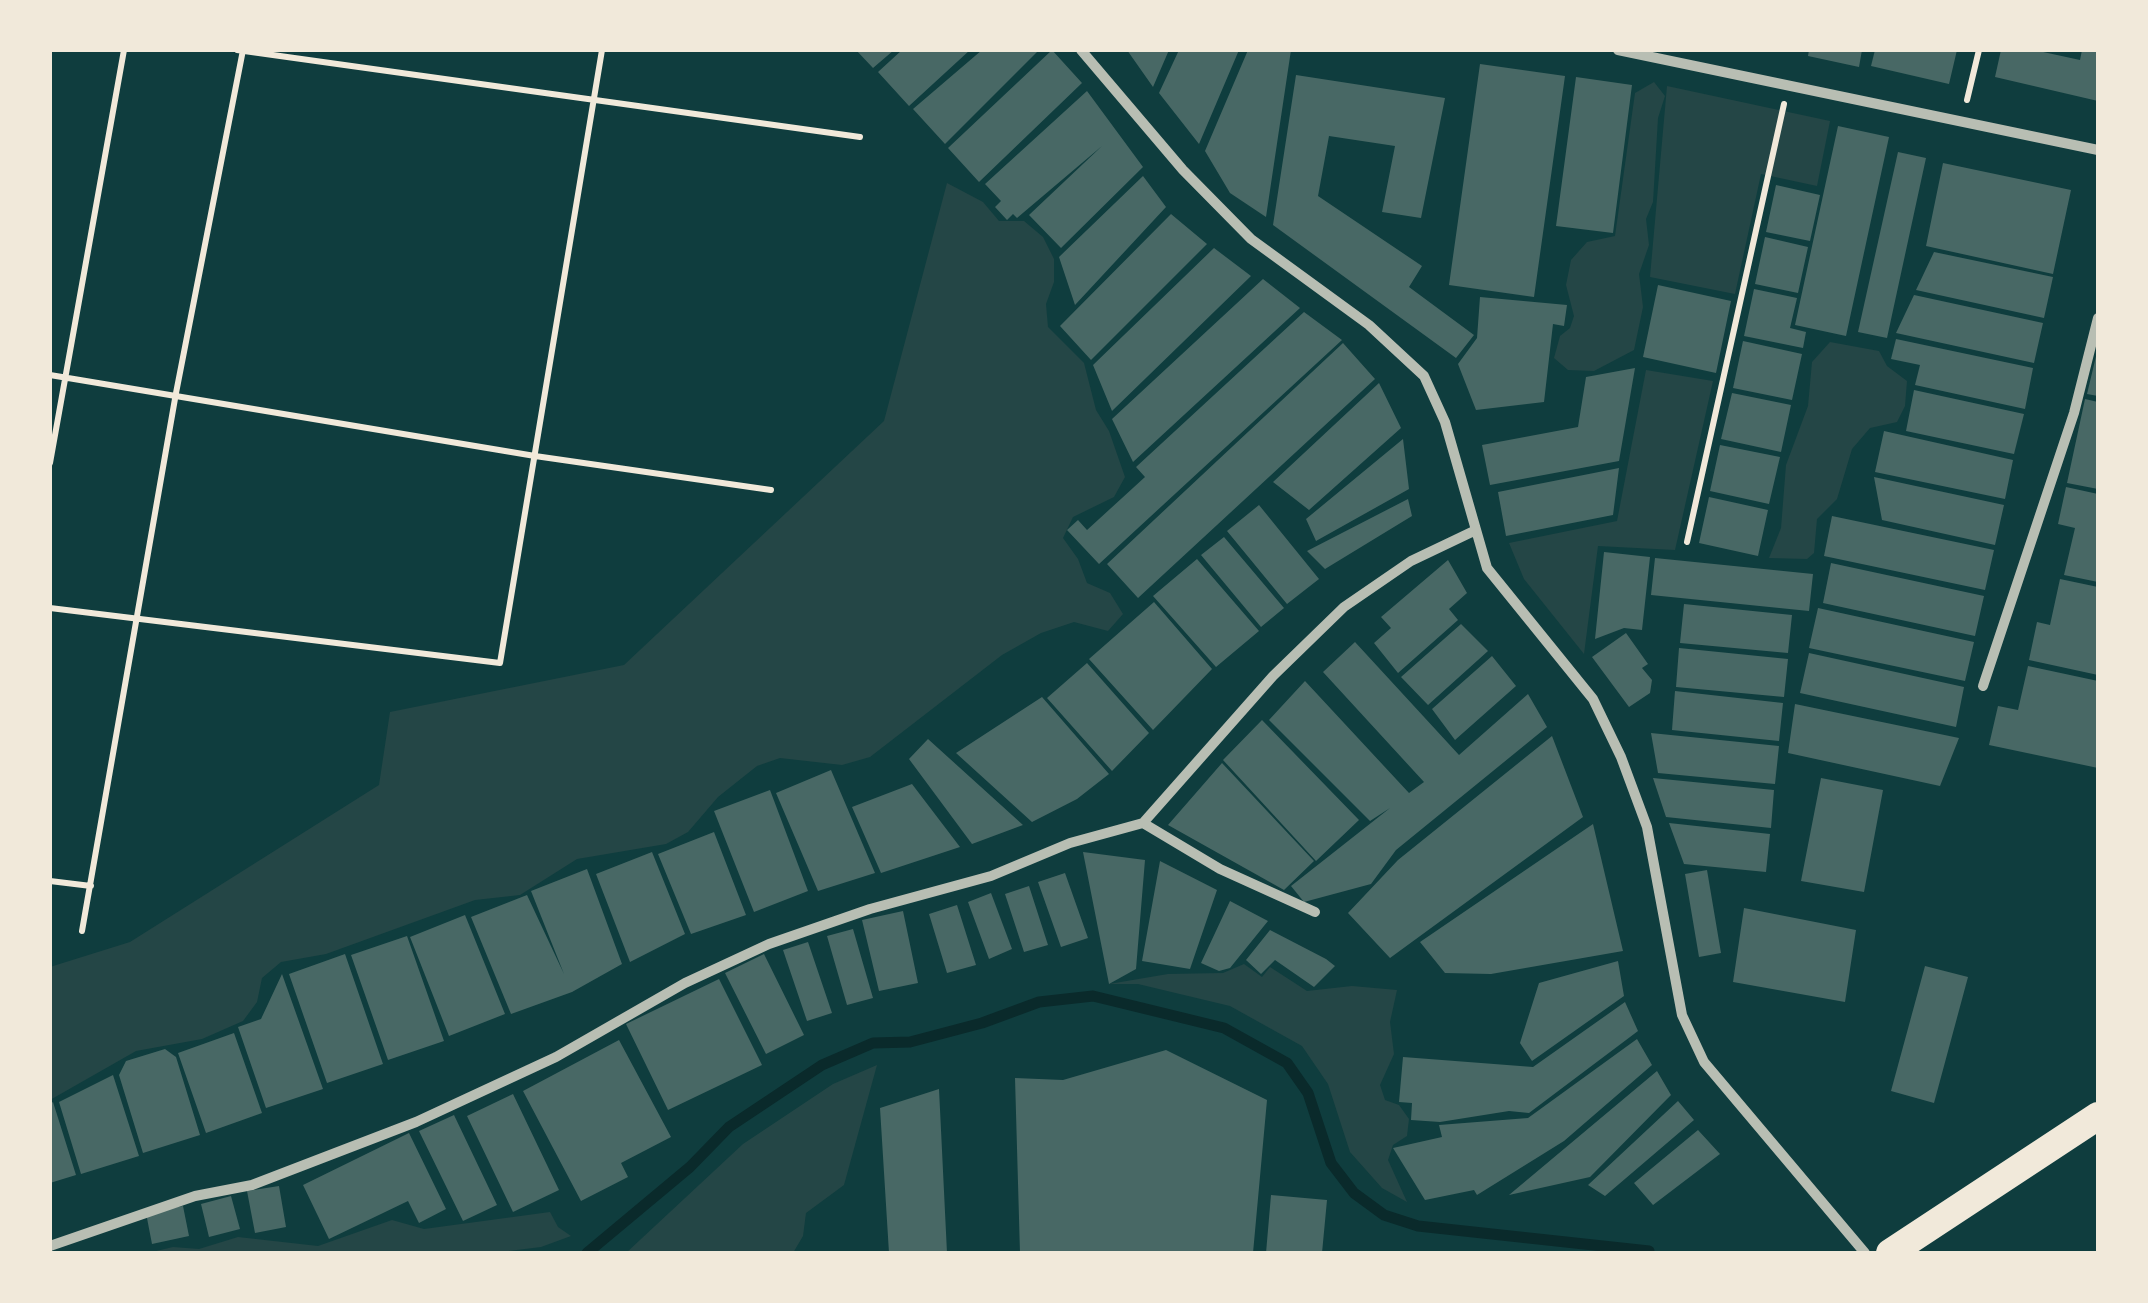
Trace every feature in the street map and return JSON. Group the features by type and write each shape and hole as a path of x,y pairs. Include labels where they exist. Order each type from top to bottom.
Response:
{"highway":[{"path":"1890,1253 2098,1116"}],"street":[{"path":"1081,50 1182,170 1251,239 1369,325 1424,376 1445,422 1486,568 1592,700 1621,756 1647,827 1682,1016 1704,1062 1865,1253"},
{"path":"1618,50 2098,150"},
{"path":"1983,686 2074,413 2098,318"},
{"path":"50,1246 194,1196 252,1186 416,1122 556,1056 685,983 769,944 870,908 991,876 1070,844 1143,823 1273,676 1344,608 1411,562 1476,530"},
{"path":"1143,823 1220,869 1315,912"}],"path":[{"path":"50,464 124,50"},
{"path":"82,931 135,618 241,50 860,137"},
{"path":"50,608 500,664 602,50"},
{"path":"1962,120 1979,50"},
{"path":"1687,542 1788,84"},
{"path":"50,375 176,393 535,456 770,490"},
{"path":"50,881 91,886"}],"shaded area":[{"path":"1654,82 1665,96 1658,118 1653,202 1646,219 1649,245 1639,274 1643,307 1634,350 1594,371 1568,370 1554,358 1560,336 1570,328 1574,316 1566,285 1571,260 1587,242 1615,236 1635,93"},
{"path":"1667,86 1830,121 1817,186 1761,174 1735,294 1650,277"},
{"path":"947,183 983,202 999,221 1024,221 1043,237 1054,259 1054,282 1046,304 1048,327 1084,363 1096,410 1109,431 1125,477 1114,497 1073,517 1063,538 1078,559 1087,583 1110,593 1123,614 1108,631 1074,622 1041,633 1002,655 870,757 842,765 780,758 757,766 718,797 688,832 666,844 577,859 520,895 475,900 326,954 281,962 262,978 257,1002 243,1021 202,1039 136,1051 50,1100 50,967 130,942 379,785 390,712 624,665 884,421"},
{"path":"1830,342 1879,351 1887,366 1907,381 1905,406 1897,422 1870,428 1852,449 1837,499 1817,519 1814,553 1807,559 1769,558 1781,528 1786,465 1808,406 1812,362"},
{"path":"1646,370 1713,381 1675,550 1598,546 1584,654 1524,579 1509,543 1617,521"},
{"path":"1244,964 1262,977 1270,967 1307,991 1352,986 1397,990 1390,1022 1394,1054 1380,1085 1385,1100 1399,1105 1409,1119 1407,1136 1393,1145 1388,1160 1407,1202 1382,1188 1350,1152 1328,1084 1302,1046 1230,1006 1138,984 1109,984 1168,974 1223,973"},
{"path":"877,1065 844,1185 806,1213 803,1236 793,1253 626,1253 743,1144 833,1084"},
{"path":"550,1212 558,1227 571,1236 541,1247 493,1253 148,1253 173,1247 199,1249 238,1237 318,1246 392,1220 424,1229"}],"building":[{"path":"856,50 894,50 873,68"},
{"path":"902,50 970,50 909,106 878,72"},
{"path":"982,50 1039,50 945,144 913,109"},
{"path":"1052,50 1082,83 979,182 948,148"},
{"path":"1127,50 1169,50 1153,87"},
{"path":"1179,50 1239,50 1199,144 1159,93"},
{"path":"1248,50 1291,50 1266,217 1230,193 1205,151"},
{"path":"1809,50 1862,50 1859,67 1808,56"},
{"path":"1875,50 1957,50 1949,84 1871,66"},
{"path":"2001,50 2034,50 2080,60 2082,50 2098,50 2098,101 1995,77"},
{"path":"1480,64 1565,76 1534,297 1449,285"},
{"path":"1296,75 1445,98 1421,218 1382,212 1395,146 1329,136 1318,196 1422,266 1409,287 1474,335 1456,358 1273,225"},
{"path":"1576,77 1632,85 1613,233 1556,226"},
{"path":"1087,91 1143,167 1061,248 1029,215 1102,146 1017,218 1013,214 1007,220 995,207 1001,201 985,184"},
{"path":"1838,126 1889,137 1846,336 1795,325"},
{"path":"1898,152 1926,158 1887,338 1858,332"},
{"path":"1943,163 2071,190 2053,274 1926,246"},
{"path":"1143,176 1166,207 1075,305 1059,257"},
{"path":"1776,185 1820,195 1810,241 1766,232"},
{"path":"1171,214 1207,244 1091,360 1060,326"},
{"path":"1765,237 1808,247 1798,293 1755,284"},
{"path":"1214,248 1251,276 1112,411 1093,365"},
{"path":"1934,252 2053,277 2044,318 1916,290"},
{"path":"1263,279 1300,308 1133,462 1112,419"},
{"path":"1658,285 1731,301 1716,373 1643,357"},
{"path":"1754,289 1797,298 1790,328 1806,332 1803,348 1744,336"},
{"path":"1914,295 2043,323 2034,363 1896,333"},
{"path":"1480,297 1567,305 1564,326 1553,324 1544,402 1476,410 1458,364 1477,338"},
{"path":"1304,312 1342,340 1099,564 1067,530 1078,520 1087,530 1145,477 1136,467"},
{"path":"1896,339 2033,368 2025,409 1915,385 1920,365 1891,359"},
{"path":"1743,341 1802,354 1792,400 1733,388"},
{"path":"1343,343 1375,379 1138,598 1107,564"},
{"path":"2098,348 2098,396 2087,394"},
{"path":"1635,368 1619,461 1490,485 1482,445 1578,427 1586,377"},
{"path":"1379,383 1401,428 1309,510 1273,482"},
{"path":"1914,390 2024,414 2014,454 1906,431"},
{"path":"1732,393 1791,405 1781,452 1721,439"},
{"path":"2085,399 2098,402 2098,489 2067,483"},
{"path":"1884,431 2013,460 2005,499 1875,472"},
{"path":"1403,439 1409,489 1316,541 1306,519"},
{"path":"1720,445 1780,457 1769,504 1710,491"},
{"path":"1619,468 1613,515 1506,536 1498,492"},
{"path":"1874,477 2004,505 1995,545 1882,520"},
{"path":"2066,487 2098,494 2098,582 2064,575 2075,528 2058,524"},
{"path":"1709,497 1768,510 1758,556 1699,543"},
{"path":"1408,499 1412,516 1325,569 1307,551"},
{"path":"1259,505 1319,579 1287,604 1227,531"},
{"path":"1832,516 1994,550 1985,590 1824,556"},
{"path":"1224,537 1284,608 1261,627 1201,555"},
{"path":"1604,552 1650,557 1642,630 1624,628 1595,639"},
{"path":"1655,558 1813,574 1809,611 1651,595"},
{"path":"1197,559 1259,631 1216,667 1153,596"},
{"path":"1448,560 1467,593 1449,609 1458,620 1398,673 1374,643 1391,628 1381,617"},
{"path":"1831,563 1984,596 1975,636 1823,603"},
{"path":"2060,579 2098,587 2098,675 2029,660 2037,622 2050,625"},
{"path":"1154,602 1212,669 1153,730 1089,659"},
{"path":"1684,604 1792,615 1788,653 1680,643"},
{"path":"1818,608 1974,642 1965,681 1809,648"},
{"path":"1461,624 1488,651 1428,705 1401,677"},
{"path":"1626,633 1648,664 1642,668 1652,680 1650,693 1629,707 1592,657"},
{"path":"1355,642 1459,755 1528,694 1547,727 1396,850 1371,884 1304,902 1291,886 1390,808 1370,821 1269,720 1305,681 1409,793 1424,782 1323,672"},
{"path":"1679,648 1788,659 1784,697 1676,687"},
{"path":"1809,653 1964,687 1956,727 1800,693"},
{"path":"1492,656 1516,686 1455,740 1432,709"},
{"path":"1087,663 1149,733 1112,771 1047,698"},
{"path":"2028,666 2098,681 2098,768 1989,745 1998,706 2018,710"},
{"path":"1675,691 1783,703 1779,741 1672,730"},
{"path":"1042,697 1109,774 1077,799 1032,822 956,753"},
{"path":"1795,704 1959,738 1940,786 1788,753"},
{"path":"1262,720 1359,820 1316,861 1223,760"},
{"path":"1651,733 1779,746 1775,784 1658,773"},
{"path":"1552,736 1583,817 1390,958 1348,913 1398,860"},
{"path":"928,739 1023,825 972,844 909,759"},
{"path":"1222,763 1314,861 1284,890 1168,825"},
{"path":"831,770 875,873 818,891 776,793"},
{"path":"1653,778 1774,790 1771,828 1666,817"},
{"path":"1821,778 1883,790 1864,892 1801,881"},
{"path":"912,784 960,847 881,873 852,807"},
{"path":"770,790 808,891 754,912 714,811"},
{"path":"1669,823 1770,834 1766,872 1684,864"},
{"path":"1593,824 1623,951 1491,974 1445,973 1420,942"},
{"path":"714,832 746,915 691,934 658,854"},
{"path":"652,852 685,934 630,962 596,874"},
{"path":"1083,852 1145,860 1136,969 1109,984"},
{"path":"1160,861 1217,890 1190,969 1142,961"},
{"path":"587,869 622,964 572,992 511,1014 471,917 527,895 564,974 531,891"},
{"path":"1707,870 1721,953 1699,957 1685,874"},
{"path":"1065,873 1088,938 1061,947 1038,882"},
{"path":"1029,886 1048,945 1024,952 1005,894"},
{"path":"991,893 1012,949 989,959 968,902"},
{"path":"1230,901 1268,921 1230,968 1219,971 1201,963"},
{"path":"957,905 976,965 947,973 929,914"},
{"path":"1744,908 1856,930 1845,1002 1733,982"},
{"path":"903,911 918,983 879,991 862,920"},
{"path":"465,915 505,1014 449,1036 410,937"},
{"path":"853,929 873,998 847,1005 827,936"},
{"path":"1270,930 1335,966 1314,987 1275,960 1261,974 1246,960"},
{"path":"407,936 444,1041 388,1060 351,955"},
{"path":"808,942 832,1013 807,1021 783,950"},
{"path":"345,954 383,1064 327,1083 289,974"},
{"path":"764,954 804,1035 766,1054 725,973"},
{"path":"1618,961 1624,996 1532,1061 1520,1043 1539,983"},
{"path":"1925,966 1968,977 1934,1103 1891,1091"},
{"path":"282,974 323,1089 266,1108 238,1027 261,1019"},
{"path":"719,979 762,1065 668,1110 626,1024"},
{"path":"1625,1002 1638,1031 1529,1113 1509,1111 1440,1122 1411,1120 1412,1103 1399,1102 1403,1057 1533,1067"},
{"path":"234,1033 262,1113 206,1133 178,1053"},
{"path":"1637,1039 1652,1065 1564,1141 1477,1195 1474,1190 1425,1200 1393,1148 1442,1137 1439,1125 1528,1118"},
{"path":"619,1040 671,1137 621,1163 628,1177 581,1201 523,1091"},
{"path":"165,1049 176,1057 200,1135 143,1153 119,1075 126,1061"},
{"path":"1166,1050 1267,1100 1253,1253 1020,1253 1015,1078 1063,1080"},
{"path":"1657,1071 1671,1095 1590,1177 1509,1195"},
{"path":"113,1075 139,1156 81,1174 59,1102"},
{"path":"939,1089 947,1253 889,1253 880,1108"},
{"path":"513,1094 559,1190 513,1212 467,1116"},
{"path":"1678,1101 1694,1120 1605,1196 1588,1185"},
{"path":"53,1102 76,1175 50,1183 50,1104"},
{"path":"454,1115 497,1205 463,1221 419,1131"},
{"path":"1698,1130 1720,1154 1653,1205 1634,1183"},
{"path":"409,1133 446,1209 419,1223 408,1201 329,1239 303,1185"},
{"path":"279,1186 286,1227 255,1233 247,1191"},
{"path":"1271,1195 1327,1200 1322,1253 1266,1253"},
{"path":"231,1196 240,1229 209,1237 201,1204"},
{"path":"183,1206 189,1236 152,1244 146,1213"}],"waterway":[{"path":"587,1253 690,1167 729,1127 822,1065 873,1043 910,1042 982,1023 1039,1002 1093,996 1224,1028 1287,1063 1308,1093 1331,1163 1354,1193 1384,1215 1418,1226 1649,1251"}]}
